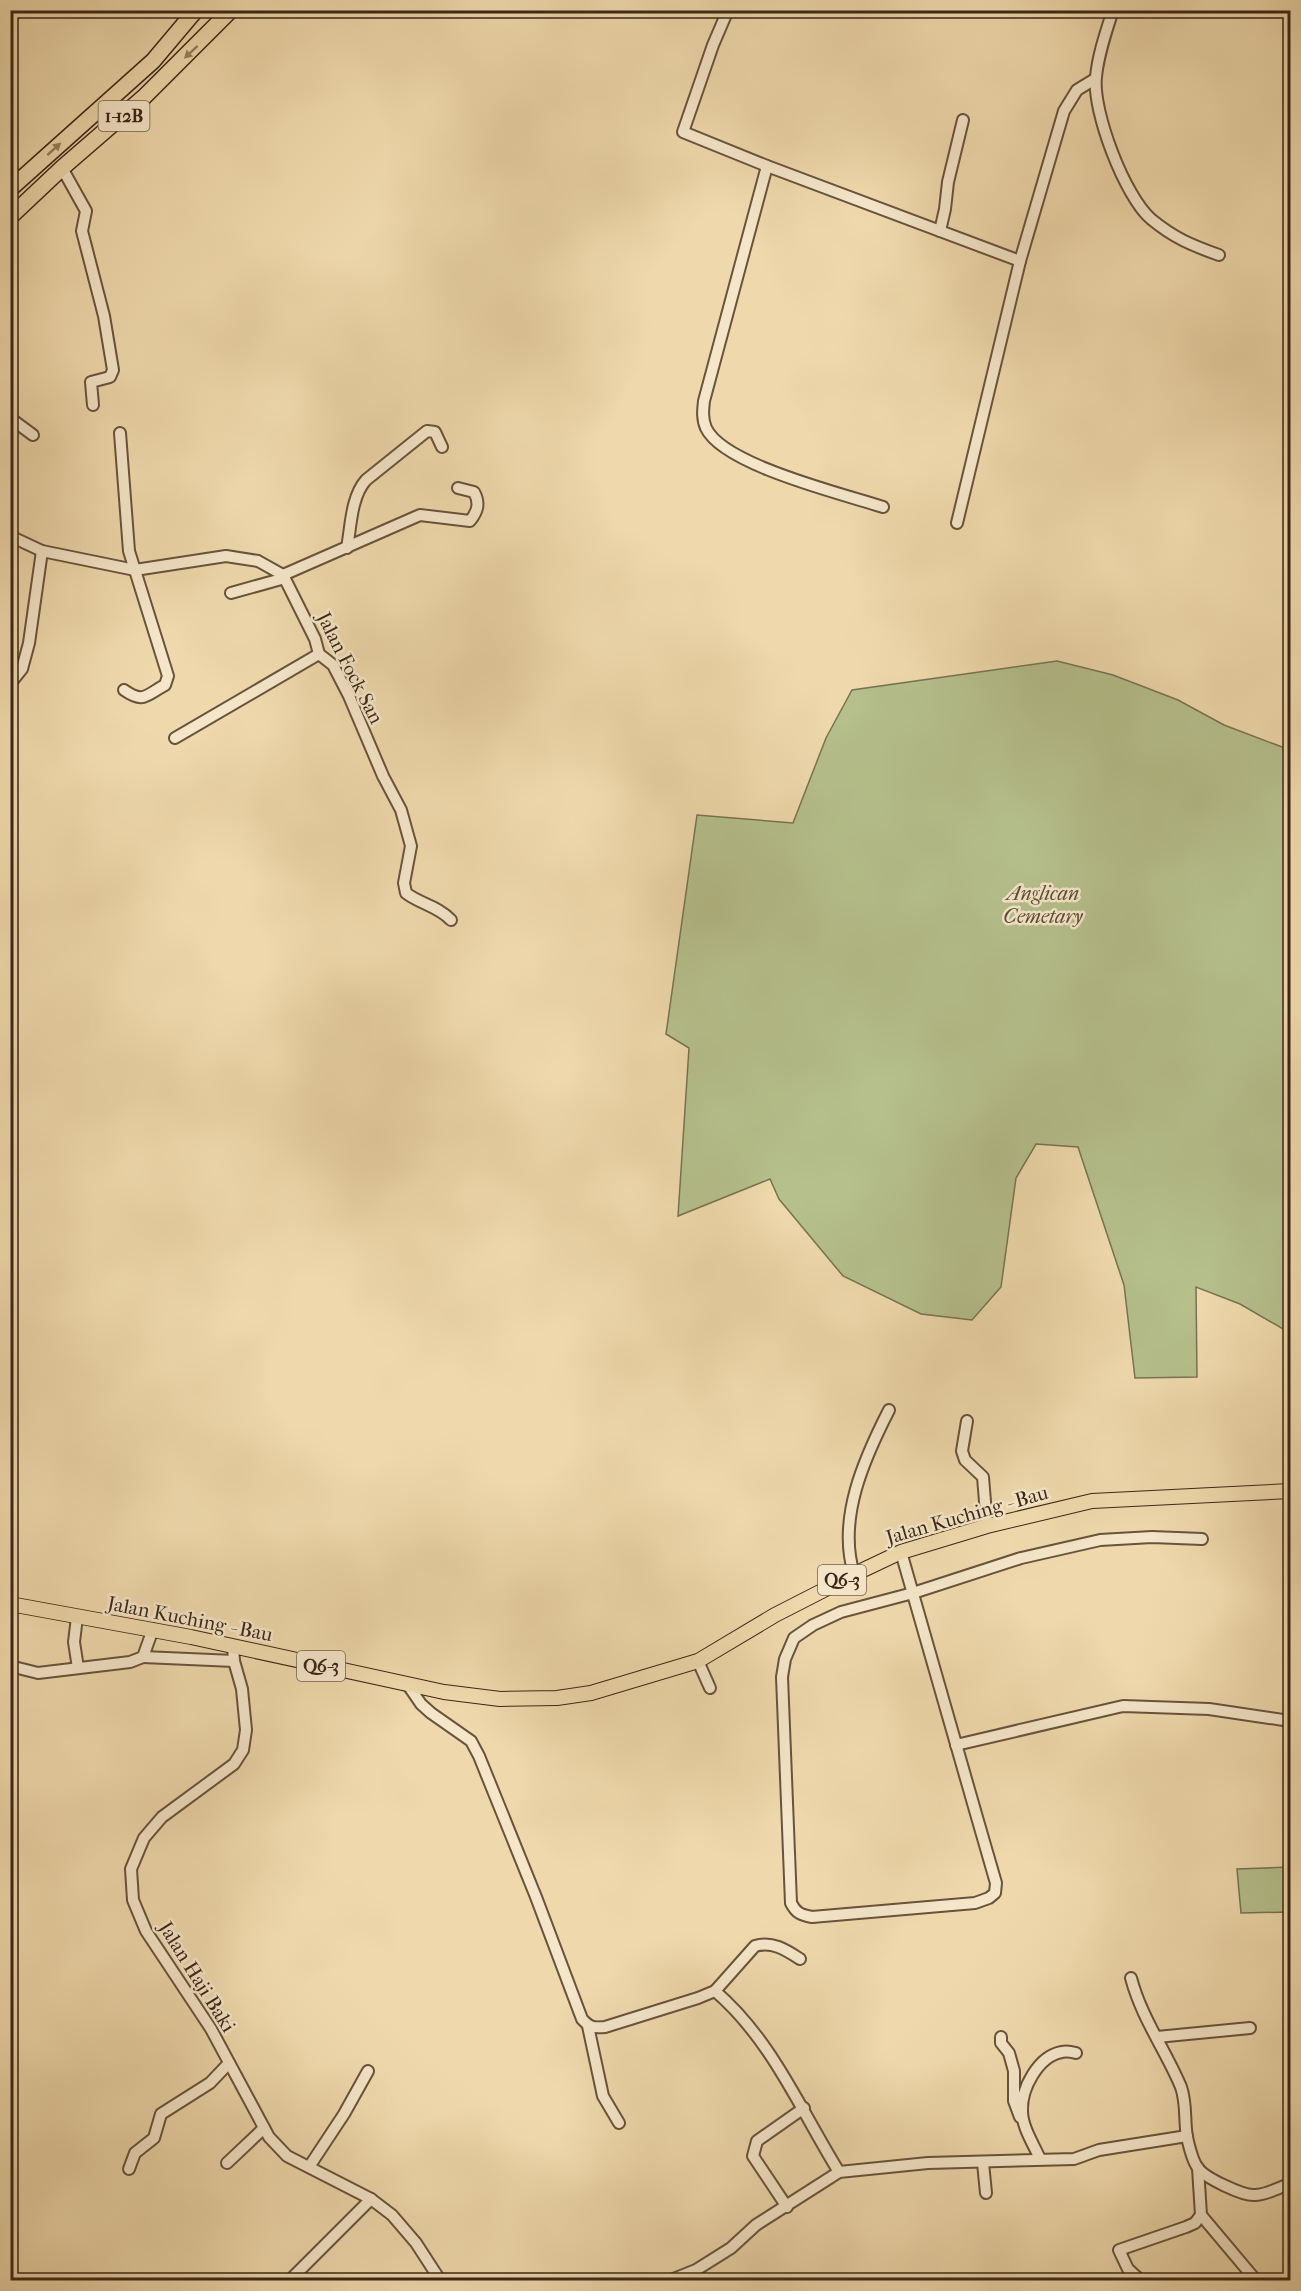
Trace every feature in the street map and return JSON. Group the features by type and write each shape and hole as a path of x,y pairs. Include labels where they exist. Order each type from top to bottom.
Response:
{"highway":[{"path":"10,189 153,61 196,10"},
{"name":"1-12B","path":"10,217 62,168 144,97 231,10"}],"main road":[{"name":"Jalan Kuching - Bau","path":"10,1604 153,1629 444,1692 500,1699 557,1698 591,1694 698,1661 775,1615 854,1574 902,1552 987,1526 1092,1501 1290,1491"}],"street":[{"path":"728,10 713,45 683,132 1020,261"},
{"path":"1113,10 1095,79 1103,133 1126,183 1149,217 1180,241 1219,255"},
{"path":"957,523 1020,261 1064,111 1077,90 1095,79"},
{"path":"940,231 948,182 963,120"},
{"path":"767,166 704,400 703,414 707,429 719,445 756,466 882,507"},
{"path":"62,168 86,211 82,231 104,316 113,370 110,377 91,382 93,405"},
{"path":"10,418 33,435"},
{"path":"347,548 354,503 366,480 427,431 435,432 442,447"},
{"path":"120,433 129,551 168,676 165,685 142,698 136,698 124,690"},
{"path":"231,593 284,576 420,515 470,521 476,513 478,500 474,492 458,488"},
{"path":"10,536 42,551 135,570 226,556 258,561 284,576"},
{"path":"10,684 22,669 42,551"},
{"name":"Jalan Fock San","path":"284,576 315,639 319,654 333,665 401,810 411,846 404,884 406,893 433,905 451,920"},
{"path":"175,738 319,654"},
{"path":"854,1574 849,1544 855,1494 876,1437 889,1410"},
{"path":"967,1421 962,1451 965,1460 983,1477 987,1526"},
{"path":"902,1552 913,1593 956,1745 996,1884 995,1893 975,1903 812,1917 795,1912 791,1896 782,1677 785,1659 794,1638 813,1625 841,1612 913,1593 1021,1558 1100,1540 1152,1537 1202,1539"},
{"path":"77,1617 74,1642 78,1668"},
{"path":"143,1657 153,1629"},
{"name":"Jalan Haji Baki","path":"233,1647 234,1661 242,1689 246,1730 243,1750 234,1764 162,1817 144,1838 131,1869 133,1899 146,1931 210,2029 269,2137 287,2156 371,2199 392,2215 416,2243 440,2280"},
{"path":"10,1666 38,1673 130,1662 143,1657 234,1661"},
{"path":"698,1661 710,1688"},
{"path":"408,1685 430,1713 471,1741 479,1756 582,2019 588,2026 603,2096 619,2123"},
{"path":"956,1745 1123,1706 1209,1709 1290,1721"},
{"path":"588,2026 593,2028 605,2026 715,1991 755,1946 765,1943 784,1948 800,1959"},
{"path":"1131,1978 1147,2023 1157,2037 1181,2089 1186,2110 1187,2136 1198,2168 1201,2215 1254,2278"},
{"path":"715,1991 738,2011 758,2037 804,2108 839,2172"},
{"path":"1157,2037 1250,2028"},
{"path":"1001,2037 1001,2043 1009,2054 1014,2071 1014,2101 1040,2159"},
{"path":"1028,2133 1022,2113 1025,2091 1033,2073 1053,2055 1062,2052 1076,2053"},
{"path":"129,2169 135,2153 154,2138 161,2114 210,2082 229,2062"},
{"path":"309,2167 344,2114 368,2071"},
{"path":"787,2207 753,2156 754,2149 757,2141 804,2108"},
{"path":"227,2163 264,2128"},
{"path":"671,2280 696,2270 730,2248 756,2225 839,2172 928,2163 1074,2159 1099,2150 1187,2136"},
{"path":"983,2163 986,2193"},
{"path":"1198,2168 1217,2181 1246,2195 1258,2195 1290,2184"},
{"path":"290,2280 371,2199"},
{"path":"1140,2280 1128,2269 1119,2250 1186,2227 1195,2223 1201,2215"}],"green space":[{"name":"Anglican Cemetary","path":"1057,661 1113,675 1178,700 1224,725 1290,750 1290,1333 1240,1304 1196,1287 1197,1377 1135,1378 1124,1285 1078,1147 1036,1144 1016,1178 1001,1287 972,1320 921,1314 843,1276 779,1199 770,1179 678,1216 689,1048 666,1034 697,815 793,823 826,738 852,690"},
{"path":"1290,1867 1290,1912 1241,1913 1237,1869"}]}
